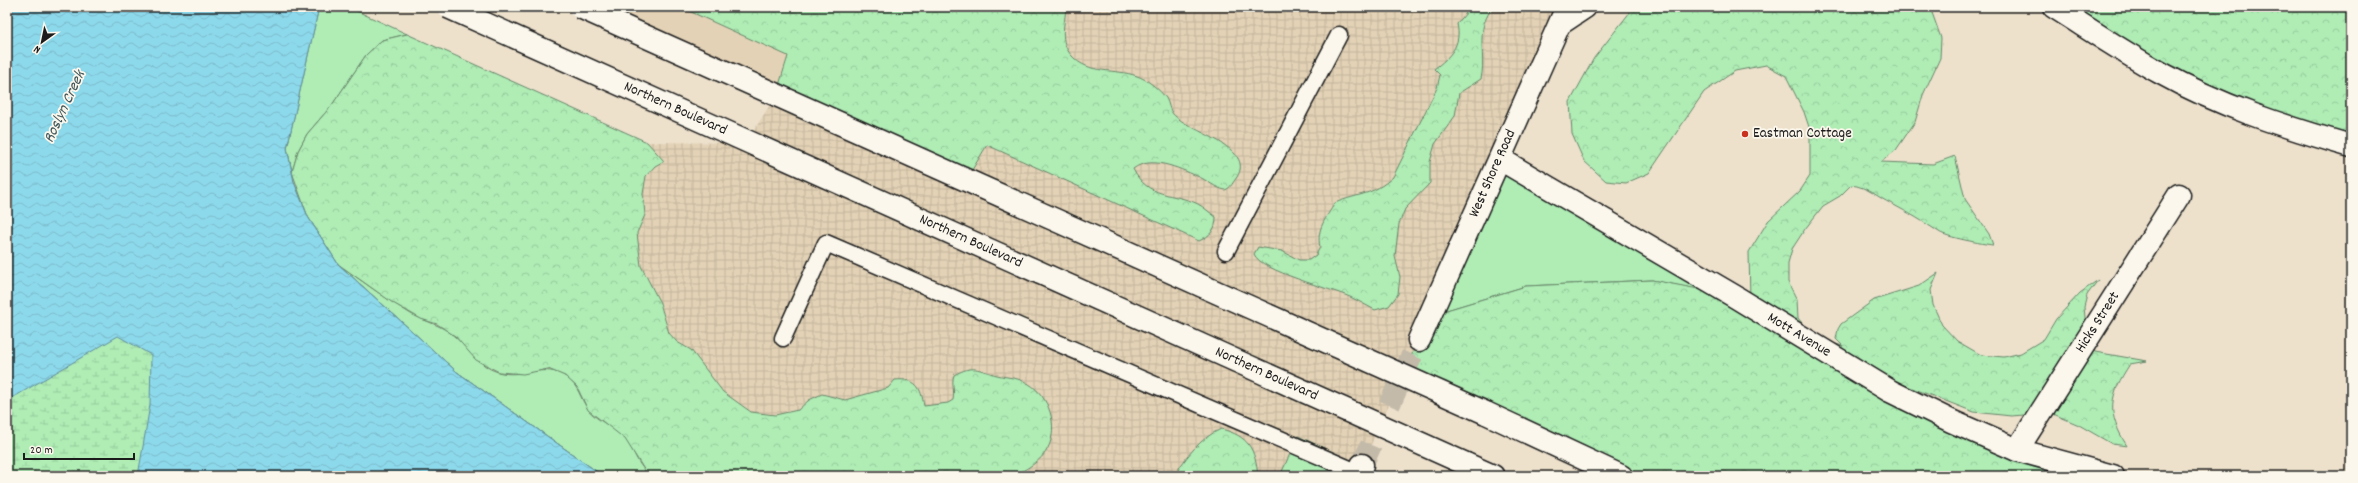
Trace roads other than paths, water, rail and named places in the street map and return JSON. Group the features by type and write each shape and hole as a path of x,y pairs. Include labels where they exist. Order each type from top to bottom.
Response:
{"main road":[{"name":"Northern Boulevard","path":"448,7 1493,476"},
{"path":"580,7 1486,413 1622,476"},
{"path":"1564,15 1585,7"},
{"path":"2054,7 2160,72 2226,104 2288,128 2351,146"},
{"name":"West Shore Road","path":"1419,340 1564,15"},
{"name":"Mott Avenue","path":"1500,159 1734,296 1890,392 1951,422 2018,450 2113,476"},
{"name":"Hicks Street","path":"2018,450 2179,195"}],"lane":[{"path":"1226,251 1339,35"},
{"path":"783,338 826,243 1162,381 1359,471"}],"water":[{"name":"Roslyn Creek","path":"7,7 319,7 287,148 294,182 308,217 338,264 457,372 603,476 138,476 150,405 151,355 118,336 7,401"}],"tunnel":[{"path":"1362,465 1419,340"}],"place":[{"name":"Eastman Cottage","path":"1745,134"}]}
